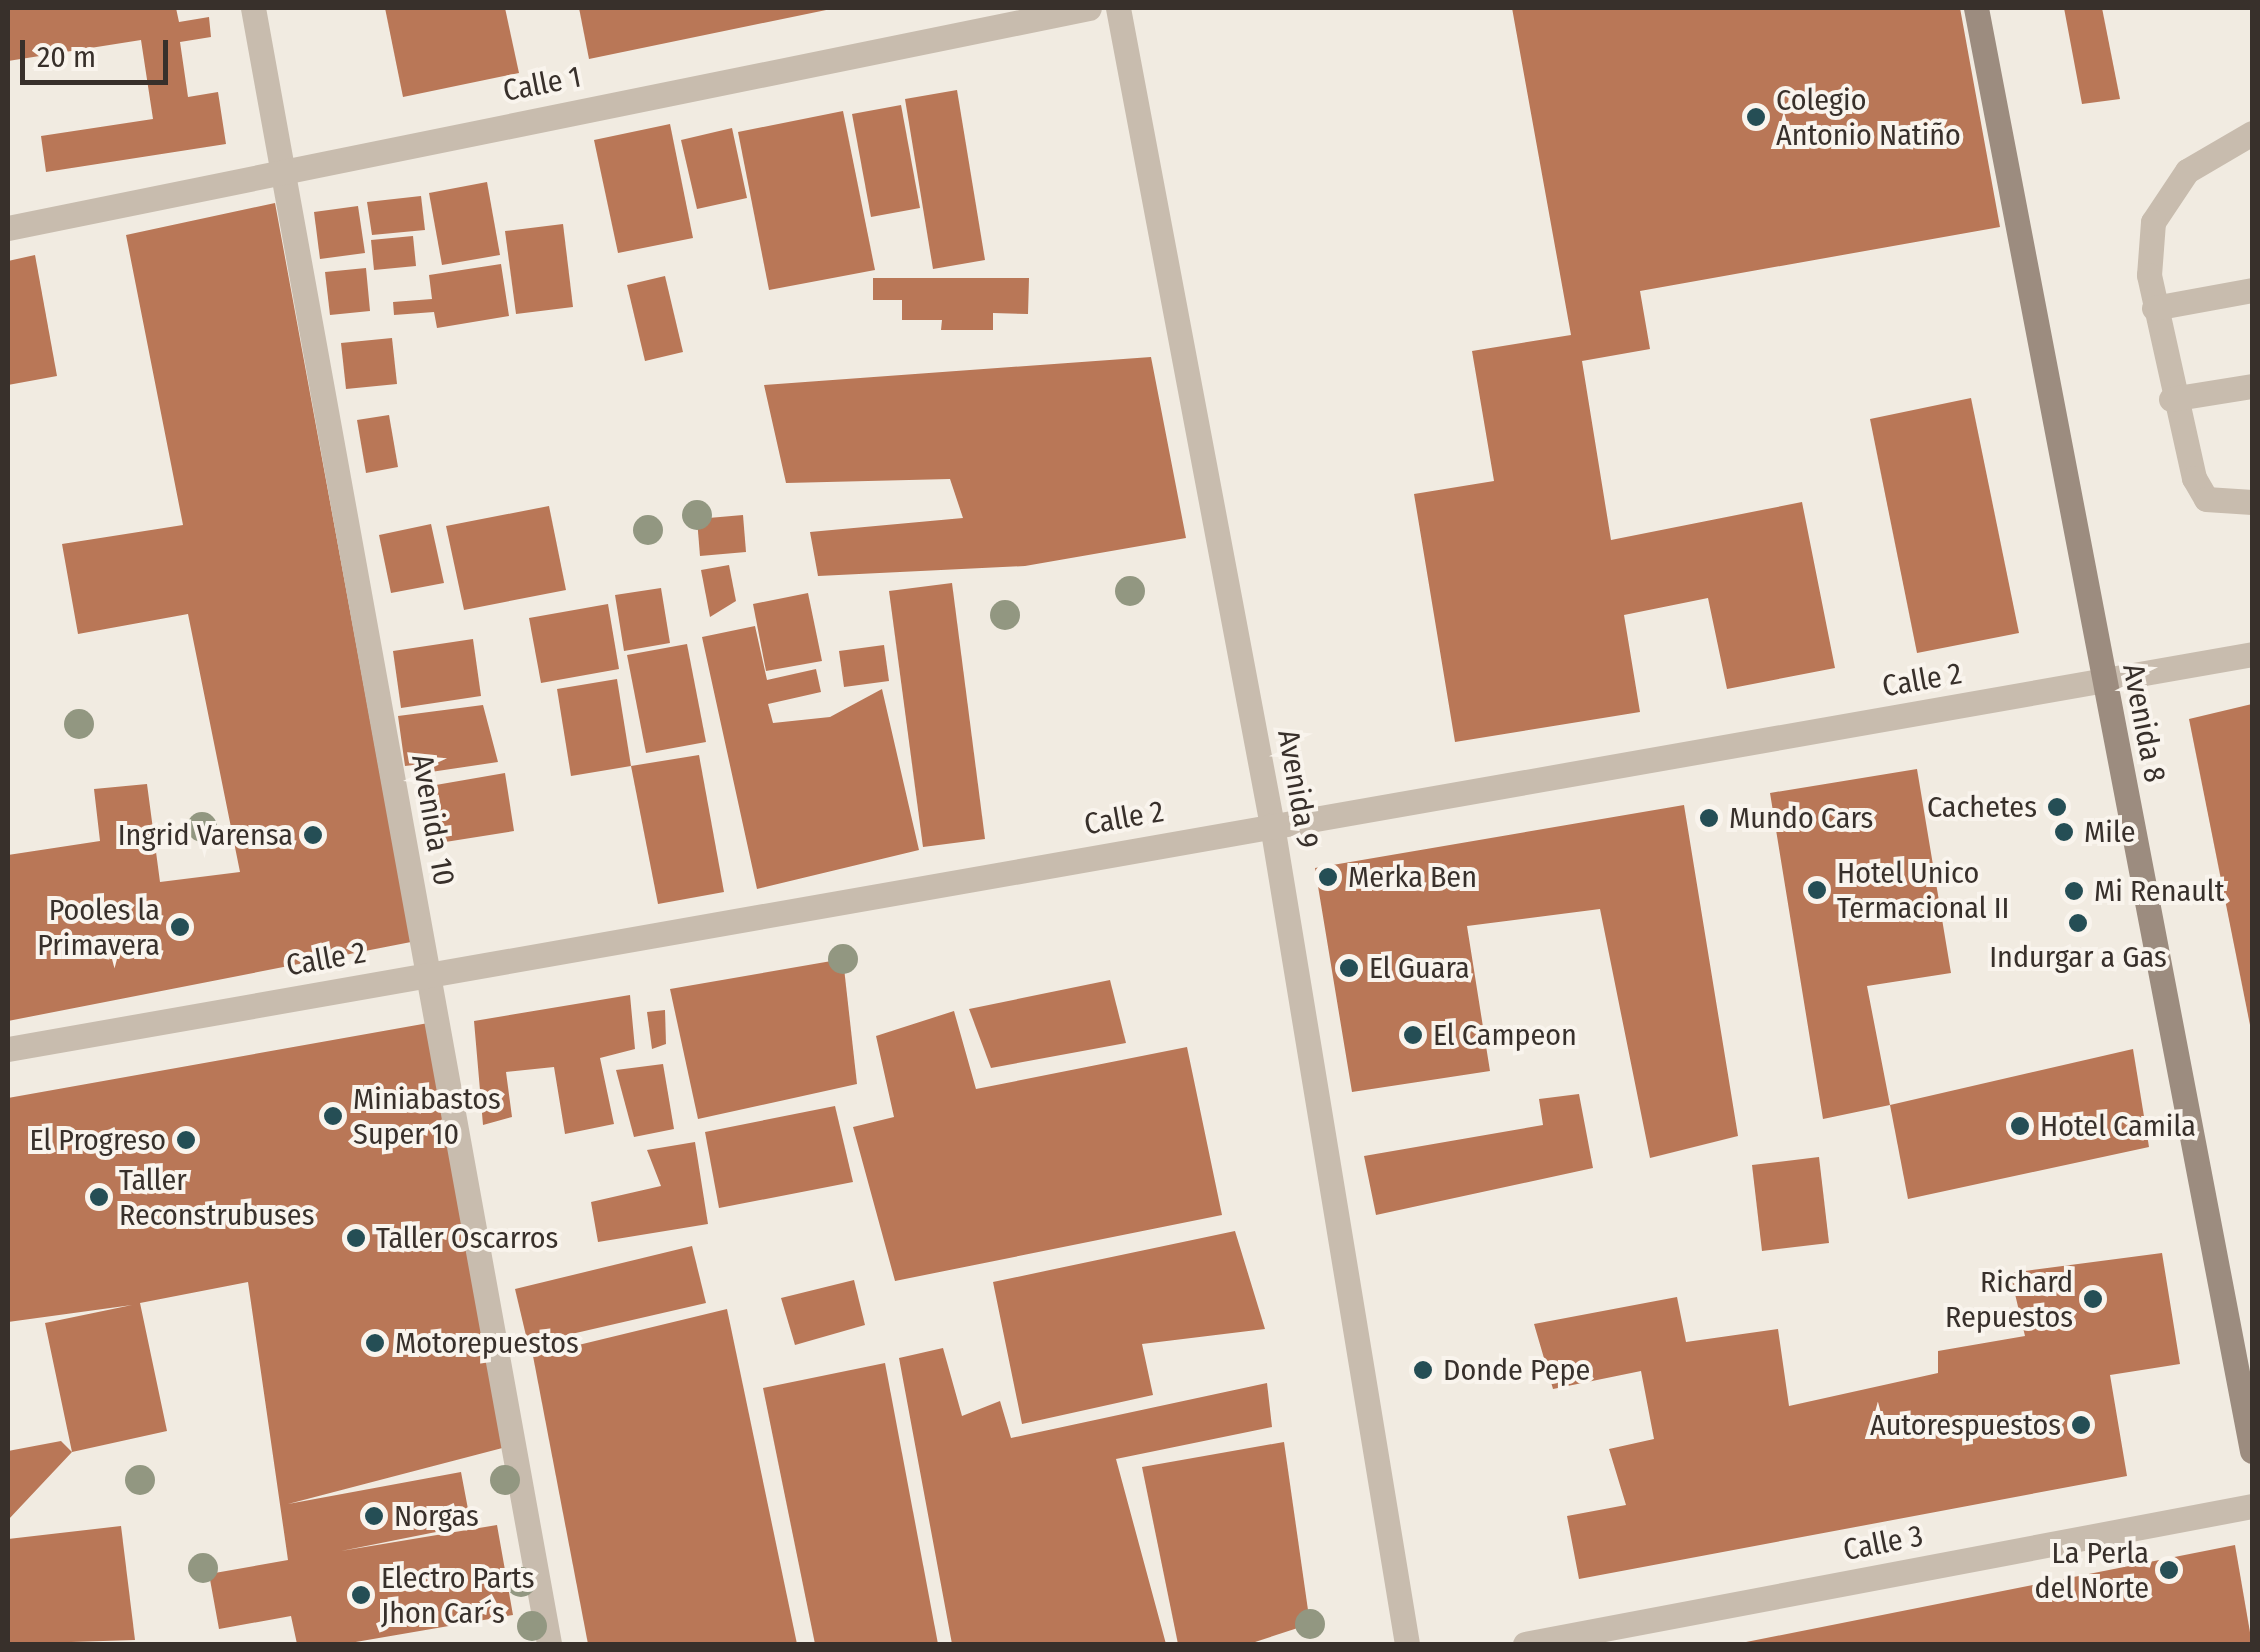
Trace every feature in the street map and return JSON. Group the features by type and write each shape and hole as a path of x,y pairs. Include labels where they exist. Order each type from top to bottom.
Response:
{"main road":[{"name":"Avenida 8","path":"1976,8 2252,1450"}],"street":[{"name":"Avenida 10","path":"254,8 549,1644"},
{"name":"Calle 1","path":"8,228 282,169 1089,8"},
{"name":"Avenida 9","path":"1118,8 1272,825 1407,1644"},
{"path":"2252,133 2187,171 2154,222 2154,308 2172,399 2206,499 2252,502"},
{"path":"2154,308 2252,290"},
{"path":"2172,399 2252,386"},
{"name":"Calle 2","path":"8,1049 2252,654"},
{"name":"Calle 3","path":"1525,1644 2252,1506"}],"building":[{"path":"8,8 176,8 179,22 209,17 211,37 180,42 188,97 218,92 226,144 46,172 41,136 153,119 141,40 8,61"},
{"path":"385,8 505,8 519,73 403,97"},
{"path":"579,8 830,8 831,9 589,59"},
{"path":"1512,8 1960,8 2000,227 1640,291 1650,349 1582,361 1611,540 1802,502 1835,668 1727,689 1708,598 1624,615 1640,712 1455,742 1414,494 1494,481 1472,351 1571,335"},
{"path":"2064,8 2102,8 2120,99 2082,104"},
{"path":"957,90 985,260 933,269 905,99"},
{"path":"901,105 920,208 871,217 852,114"},
{"path":"843,111 875,270 769,290 738,132"},
{"path":"670,124 693,238 618,253 594,140"},
{"path":"732,128 747,198 697,209 681,140"},
{"path":"487,182 500,255 442,265 429,193"},
{"path":"421,196 425,230 372,235 367,202"},
{"path":"275,203 411,942 8,1021 8,855 100,841 94,789 147,784 160,882 240,872 188,614 78,634 62,544 183,525 126,235"},
{"path":"358,206 365,253 320,259 314,212"},
{"path":"563,224 573,307 516,314 505,231"},
{"path":"413,236 416,266 374,270 371,240"},
{"path":"35,255 57,376 8,385 8,261"},
{"path":"501,264 509,316 437,328 434,312 394,315 393,302 432,299 429,275"},
{"path":"366,268 370,311 330,315 325,272"},
{"path":"665,276 683,352 645,361 627,285"},
{"path":"873,278 1029,278 1028,314 993,313 993,330 941,330 942,320 902,320 902,300 873,300"},
{"path":"392,338 397,384 346,389 341,343"},
{"path":"1151,357 1186,538 1025,566 818,576 810,532 963,518 950,479 786,483 764,385"},
{"path":"1971,398 2019,633 1917,653 1870,419"},
{"path":"389,415 398,467 366,473 357,420"},
{"path":"549,506 566,590 464,610 446,526"},
{"path":"743,515 746,552 700,556 697,519"},
{"path":"431,524 444,583 391,593 379,535"},
{"path":"729,565 736,601 710,617 701,570"},
{"path":"952,583 985,839 923,847 889,591"},
{"path":"661,588 670,643 624,651 615,595"},
{"path":"808,593 822,661 766,671 753,604"},
{"path":"608,604 619,669 541,683 529,618"},
{"path":"755,626 767,680 816,669 821,692 768,704 773,723 830,717 882,689 919,850 757,889 702,637"},
{"path":"473,639 481,696 401,708 393,651"},
{"path":"687,644 706,742 646,753 627,655"},
{"path":"884,645 889,681 844,687 839,651"},
{"path":"617,679 631,766 571,776 557,689"},
{"path":"2252,704 2252,1030 2251,1030 2189,719"},
{"path":"483,705 498,762 424,773 422,764 405,766 398,716"},
{"path":"699,755 724,892 658,904 631,766"},
{"path":"1917,769 1951,973 1867,986 1890,1105 1823,1119 1770,793"},
{"path":"505,773 514,831 439,843 430,786"},
{"path":"1684,805 1738,1136 1650,1158 1600,909 1467,926 1490,1071 1352,1092 1315,868"},
{"path":"843,959 857,1084 698,1119 670,989"},
{"path":"1110,980 1126,1043 991,1068 969,1009"},
{"path":"630,995 635,1049 600,1058 614,1124 565,1134 554,1067 506,1072 512,1117 483,1125 474,1021"},
{"path":"665,1010 666,1044 652,1049 647,1012"},
{"path":"954,1011 976,1089 1187,1047 1222,1215 895,1281 853,1127 894,1117 876,1036"},
{"path":"434,1022 510,1446 288,1504 461,1472 471,1525 341,1551 497,1525 513,1615 344,1644 297,1644 291,1616 219,1629 209,1574 288,1560 248,1282 140,1303 167,1431 72,1452 45,1323 132,1305 8,1322 8,1098"},
{"name":"Hotel Camila","path":"2133,1049 2149,1147 1908,1199 1890,1105"},
{"path":"663,1064 674,1129 634,1137 616,1070"},
{"path":"1579,1094 1593,1168 1376,1215 1364,1156 1543,1125 1539,1099"},
{"path":"835,1106 853,1182 719,1208 705,1132"},
{"path":"695,1142 708,1224 598,1242 591,1202 661,1186 647,1150"},
{"path":"1819,1157 1829,1243 1762,1251 1752,1165"},
{"path":"1235,1231 1265,1329 1142,1344 1153,1395 1022,1424 993,1282"},
{"path":"692,1246 706,1303 528,1344 515,1289"},
{"path":"2162,1253 2180,1364 2110,1375 2127,1476 1579,1579 1567,1516 1626,1505 1609,1449 1654,1439 1641,1371 1553,1389 1534,1324 1677,1297 1686,1342 1778,1329 1789,1406 1938,1373 1938,1351 2025,1336 2010,1273"},
{"path":"854,1280 865,1325 795,1345 781,1298"},
{"path":"727,1309 797,1644 588,1644 533,1356"},
{"path":"943,1348 962,1416 1000,1401 1011,1438 1267,1383 1272,1427 1116,1459 1166,1644 952,1644 899,1358"},
{"path":"885,1363 938,1644 815,1644 763,1388"},
{"path":"61,1441 72,1452 8,1520 8,1451"},
{"path":"1284,1442 1310,1624 1249,1644 1178,1644 1142,1467"},
{"path":"121,1526 135,1640 8,1644 8,1539"},
{"path":"2235,1545 2252,1644 1741,1644 1741,1643"}],"place":[{"name":"Colegio Antonio Natiño","path":"1756,117"},
{"name":"Cachetes","path":"2057,807"},
{"name":"Mundo Cars","path":"1709,818"},
{"name":"Mile","path":"2064,832"},
{"name":"Ingrid Varensa","path":"313,835"},
{"name":"Merka Ben","path":"1328,877"},
{"name":"Hotel Unico Termacional II","path":"1817,890"},
{"name":"Mi Renault","path":"2074,891"},
{"name":"Indurgar a Gas","path":"2078,923"},
{"name":"Pooles la Primavera","path":"180,927"},
{"name":"El Guara","path":"1349,968"},
{"name":"El Campeon","path":"1413,1035"},
{"name":"Miniabastos Super 10","path":"333,1116"},
{"name":"Hotel Camila","path":"2020,1126"},
{"name":"El Progreso","path":"186,1140"},
{"name":"Taller Reconstrubuses","path":"99,1197"},
{"name":"Taller Oscarros","path":"356,1238"},
{"name":"Richard Repuestos","path":"2093,1299"},
{"name":"Motorepuestos","path":"375,1343"},
{"name":"Donde Pepe","path":"1423,1370"},
{"name":"Autorespuestos","path":"2081,1425"},
{"name":"Norgas","path":"374,1516"},
{"name":"La Perla del Norte","path":"2169,1570"},
{"name":"Electro Parts Jhon Car´s","path":"361,1595"}]}
